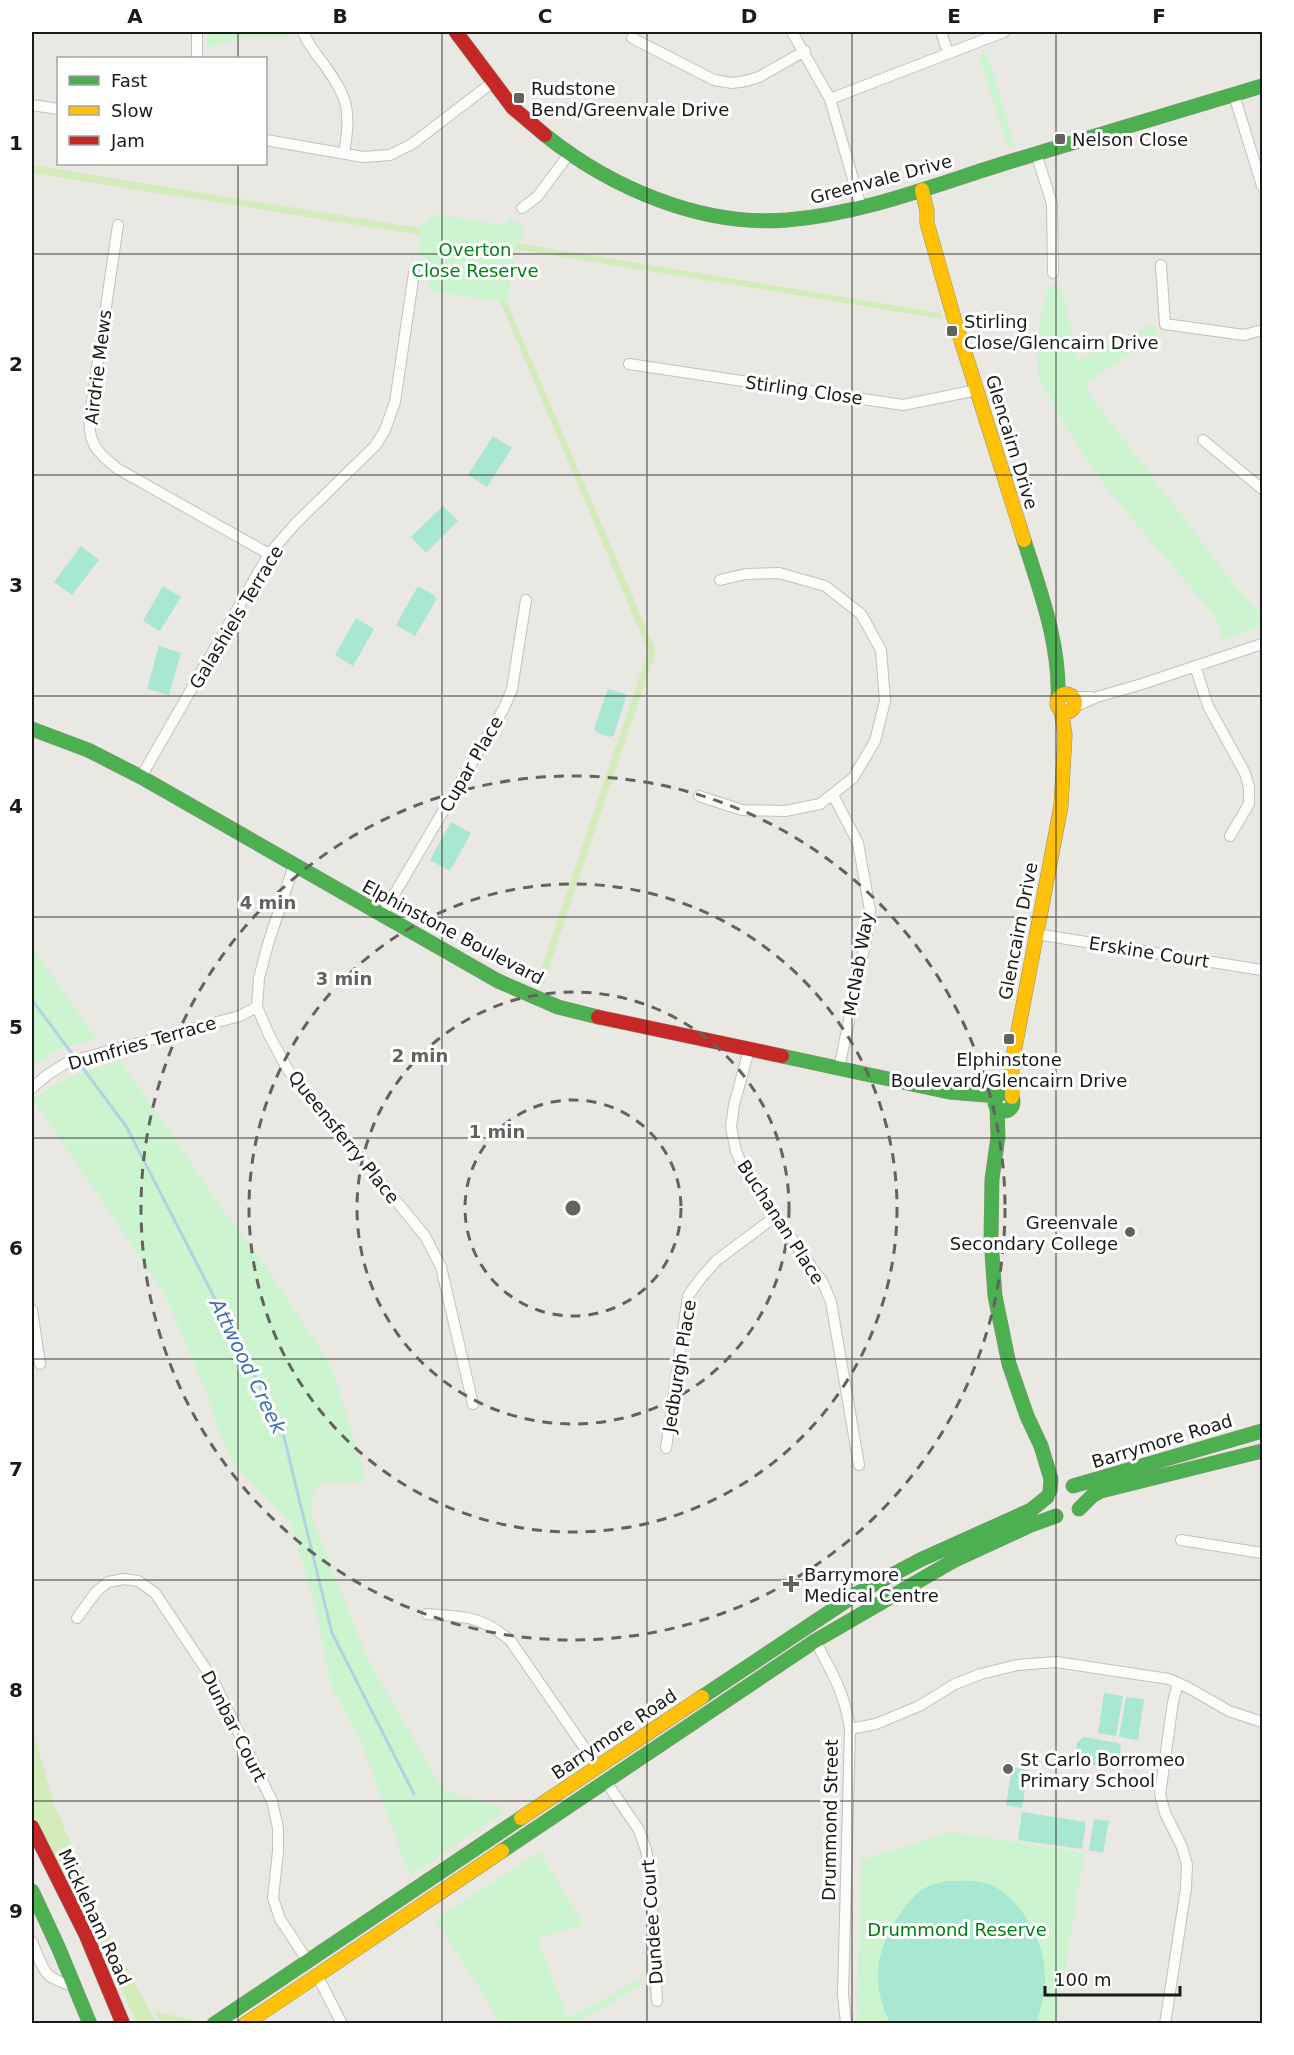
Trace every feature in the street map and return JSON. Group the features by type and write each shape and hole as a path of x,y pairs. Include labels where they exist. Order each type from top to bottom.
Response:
{"street":[{"path":"197,32 197,57"},
{"path":"303,32 345,98 348,122 344,154"},
{"name":"Greenvale Drive","path":"456,32 518,114 569,154 637,192 707,213 742,218 783,220 819,216 861,207 1263,86"},
{"path":"792,32 805,51 830,99 861,207"},
{"path":"941,32 948,52"},
{"path":"830,99 1005,32"},
{"path":"632,38 714,80 732,83 759,77 805,51"},
{"path":"267,140 363,157 381,157 406,148 493,82"},
{"path":"1234,94 1263,186"},
{"path":"32,105 57,110"},
{"path":"1036,153 1052,204 1053,273"},
{"path":"522,208 537,196 569,154"},
{"name":"Glencairn Drive","path":"917,191 920,213 927,223 954,318 1049,621 1059,673 1068,702 1061,806 1012,1063 1002,1102 992,1179 991,1239 995,1296 1009,1364 1027,1416 1046,1460 1051,1479 1048,1494"},
{"name":"Airdrie Mews","path":"118,225 88,431 93,443 106,460 118,469 269,554"},
{"path":"1161,266 1165,324 1244,335 1263,330"},
{"name":"Galashiels Terrace","path":"141,777 269,554 296,523 375,446 385,430 394,402 414,273"},
{"name":"Stirling Close","path":"629,364 903,405 977,390"},
{"path":"1203,440 1263,489"},
{"path":"699,796 742,810 785,811 820,804 853,778 875,741 885,700 881,650 861,614 825,586 779,573 746,574 720,580"},
{"name":"Cupar Place","path":"382,915 504,708 512,689 526,600"},
{"path":"1068,702 1097,697 1263,644"},
{"path":"1195,666 1208,706 1245,773 1249,787 1249,804 1230,836"},
{"name":"Elphinstone Boulevard","path":"32,729 88,750 141,777 498,981 558,1007 749,1050 1002,1102"},
{"name":"McNab Way","path":"833,795 858,843 870,910 866,940 839,1068"},
{"name":"Queensferry Place","path":"294,865 259,978 257,1007 288,1070 425,1236 441,1267 473,1404"},
{"name":"Erskine Court","path":"1036,934 1263,970"},
{"name":"Dumfries Terrace","path":"32,1088 46,1075 68,1062 240,1016 257,1007"},
{"name":"Buchanan Place","path":"749,1050 734,1104 731,1127 736,1151 745,1173 823,1283 831,1302 859,1465"},
{"name":"Jedburgh Place","path":"666,1448 688,1296 700,1278 717,1260 776,1216"},
{"path":"32,1310 40,1364"},
{"name":"Barrymore Road","path":"1069,1485 1263,1431"},
{"name":"Barrymore Road","path":"1079,1509 1092,1496 1101,1491 1263,1451"},
{"name":"Glencairn Drive","path":"1046,1460 1056,1477 1069,1485"},
{"path":"1069,1485 1080,1494 1079,1509 1068,1518 1056,1516 1048,1508 1048,1494 1054,1487 1069,1485"},
{"name":"Barrymore Road","path":"214,2024 858,1593 901,1569 1031,1510 1048,1494"},
{"name":"Barrymore Road","path":"245,2024 815,1641 953,1561 1056,1516"},
{"path":"1181,1540 1263,1553"},
{"name":"Dunbar Court","path":"77,1618 96,1592 108,1582 124,1579 138,1581 154,1593 207,1670 272,1801 279,1828 279,1851 273,1898 280,1919 307,1960"},
{"path":"427,1614 471,1618 493,1626 510,1640 606,1782"},
{"name":"Drummond Street","path":"807,1627 835,1676 844,1698 850,1729 843,1994 846,2024"},
{"path":"850,1729 876,1724 919,1707 955,1684 981,1674 1024,1664 1067,1662 1165,1678 1220,1707 1263,1722"},
{"path":"1165,2024 1186,1888 1187,1866 1182,1847 1165,1813 1160,1794 1173,1702 1178,1683"},
{"name":"Dundee Court","path":"606,1782 639,1830 646,1850 650,1872 657,2001"},
{"name":"Mickleham Road","path":"32,1827 86,1935 123,2024"},
{"path":"32,1890 90,2024"},
{"path":"32,1942 37,1965 50,1978 75,1986"},
{"path":"307,1960 342,2024"},
{"path":"118,2010 129,2024"}],"green space":[{"path":"208,32 287,32 291,37 241,38 207,48"},
{"path":"987,52 1015,146 1008,148 979,55"},
{"path":"32,165 419,228 420,235 32,173"},
{"name":"Overton Close Reserve","path":"433,214 504,225 510,218 520,224 524,233 517,243 507,303 428,291 430,269 418,251 419,228"},
{"path":"517,243 941,313 942,319 515,249"},
{"path":"1060,285 1078,360 1153,324 1159,334 1088,382 1088,392 1235,586 1262,616 1262,626 1223,640 1217,619 1104,485 1065,427 1038,376 1039,326 1048,286"},
{"path":"500,301 507,303 656,651 543,985 536,983 648,651"},
{"path":"493,436 512,448 487,487 468,475"},
{"path":"443,506 458,521 426,553 411,537"},
{"path":"81,546 99,560 72,595 54,582"},
{"path":"163,586 181,597 160,631 143,621"},
{"path":"418,586 434,595 436,600 415,636 396,625"},
{"path":"356,618 374,629 353,666 335,655"},
{"path":"159,646 181,653 169,695 147,689"},
{"path":"610,689 625,694 626,697 614,735 609,737 594,729 607,691"},
{"path":"451,822 471,833 450,871 430,860"},
{"path":"32,947 97,1039 62,1047 32,1066"},
{"path":"120,1060 198,1175 273,1277 332,1368 363,1469 363,1483 325,1482 313,1491 311,1514 361,1643 376,1674 446,1791 500,1807 504,1812 410,1876 362,1744 332,1688 312,1594 290,1521 233,1463 219,1432 205,1389 165,1295 33,1099 66,1078"},
{"path":"1104,1693 1123,1696 1116,1736 1098,1733"},
{"path":"1126,1697 1144,1699 1138,1740 1119,1737"},
{"path":"32,1727 54,1804 114,1946 157,2023 137,2023 102,1947 32,1814"},
{"path":"1084,1737 1118,1743 1121,1746 1119,1764 1113,1769 1078,1762 1075,1755 1077,1743"},
{"path":"1012,1767 1028,1770 1022,1808 1006,1805"},
{"path":"1022,1812 1086,1822 1082,1849 1018,1840"},
{"path":"1094,1819 1109,1821 1103,1853 1089,1850"},
{"name":"Drummond Reserve","path":"951,1832 1084,1853 1056,2023 858,2024 861,1860"},
{"path":"540,1852 584,1925 537,1938 568,2018 642,1978 642,1985 575,2023 501,2023 435,1919"},
{"path":"947,1881 976,1881 993,1886 1014,1902 1031,1925 1042,1952 1045,1978 1036,2023 890,2023 880,1994 878,1979 886,1938 902,1911 916,1895 927,1887"},
{"path":"153,2011 196,2021 197,2023 162,2023"}],"waterway":[{"name":"Attwood Creek","path":"32,1000 126,1126 282,1429 332,1633 414,1794"}],"traffic: fast":[{"path":"545,135 599,172 659,200 723,217 755,221 787,220 842,212 896,198 1262,86"},
{"path":"1024,540 1052,637 1056,657 1058,698"},
{"path":"32,729 88,750 141,777 498,981 558,1007 598,1017"},
{"path":"782,1056 949,1092 997,1096"},
{"path":"1000,1093 1008,1093 1013,1098 1013,1102 1011,1109 1000,1111 995,1106 995,1098 1000,1093"},
{"path":"997,1108 998,1137 992,1179 991,1239 995,1296 1009,1364 1027,1416 1041,1446 1051,1479 1050,1491"},
{"path":"1073,1486 1262,1431"},
{"path":"1079,1509 1092,1496 1101,1491 1262,1451"},
{"path":"702,1697 858,1593 920,1560 1031,1510 1047,1497"},
{"path":"502,1851 815,1641 953,1561 1056,1516"},
{"path":"214,2024 521,1818"},
{"path":"32,1891 90,2024"}],"traffic: slow":[{"path":"922,190 927,223 954,318 1024,540"},
{"path":"1066,694 1072,697 1075,703 1072,709 1066,712 1060,709 1057,703 1060,697 1066,694"},
{"path":"1012,1097 1012,1063 1061,806 1065,735 1061,710"},
{"path":"521,1818 702,1697"},
{"path":"245,2024 502,1851"}],"traffic: jam":[{"path":"456,32 513,108 545,135"},
{"path":"598,1017 782,1056"},
{"path":"32,1827 86,1935 123,2024"}],"place":[{"name":"Rudstone Bend/Greenvale Drive","path":"519,98"},
{"name":"Nelson Close","path":"1060,139"},
{"name":"Stirling Close/Glencairn Drive","path":"952,331"},
{"name":"Elphinstone Boulevard/Glencairn Drive","path":"1009,1039"},
{"name":"Greenvale Secondary College","path":"1130,1232"},
{"name":"Barrymore Medical Centre","path":"791,1584"},
{"name":"St Carlo Borromeo Primary School","path":"1008,1769"}]}
